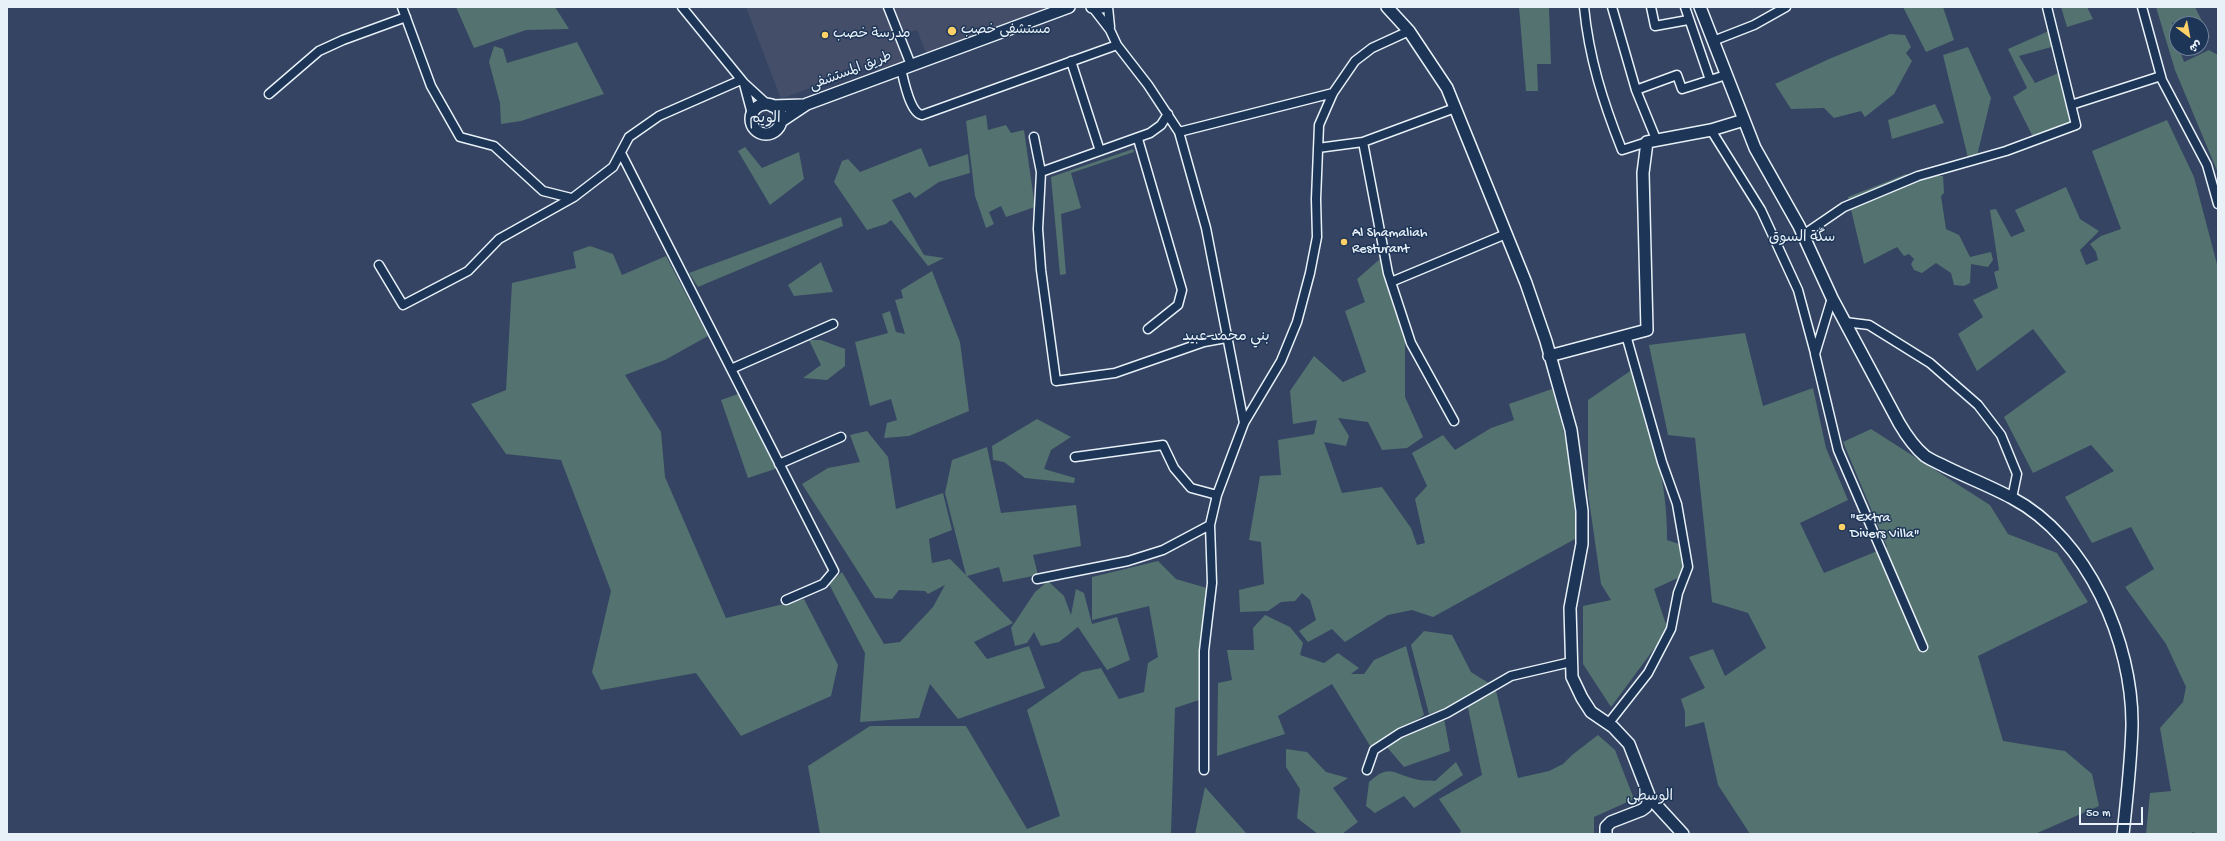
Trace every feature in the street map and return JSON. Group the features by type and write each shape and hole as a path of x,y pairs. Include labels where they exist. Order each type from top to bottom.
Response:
{"street":[{"path":"402,7 431,86 460,137 494,146 543,191 571,198"},
{"path":"682,7 742,82 778,112 780,122 774,131 764,134 754,129 752,124 752,114 742,82"},
{"path":"888,7 906,67 912,105 918,114 922,115 1117,45"},
{"name":"طريق المستشفى","path":"780,122 806,104 1065,7"},
{"path":"1093,7 1102,7"},
{"path":"1093,7 1110,30 1117,45 1168,114 1179,132 1191,180 1206,228 1226,338 1244,423"},
{"path":"1108,7 1110,30"},
{"path":"1387,7 1409,31 1447,88 1526,283 1571,430 1582,511 1582,544 1570,608 1572,677 1582,698 1591,712 1608,724 1629,744 1650,798 1683,834"},
{"path":"1584,7 1593,64 1600,92 1622,150 1652,141 1711,130 1744,120"},
{"path":"1549,356 1647,330 1643,173 1652,141 1612,7"},
{"path":"1651,7 1656,26 1688,20"},
{"path":"1685,7 1688,20 1710,80"},
{"path":"1700,7 1755,148 1803,235 1832,298 1899,423 1911,442 1926,456 2012,498 2053,526 2076,553 2097,591 2118,638 2128,678 2132,725 2123,834"},
{"path":"1803,235 1844,207 1918,176 2006,151 2076,125 2048,7"},
{"path":"2142,7 2161,76 2207,165 2218,204"},
{"path":"1713,41 1754,25 1780,8"},
{"path":"269,94 319,51 342,40 406,17"},
{"path":"1204,770 1204,651 1212,583 1210,525 1217,495 1244,423 1281,361 1298,322 1317,237 1316,199 1318,125 1333,93 1355,61 1372,48 1409,31"},
{"path":"1071,61 1100,151"},
{"path":"1636,90 1677,75 1682,89 1726,75"},
{"path":"2071,105 2161,76"},
{"path":"379,265 403,305 468,271 499,239 571,198 613,167 629,137 659,116 742,82"},
{"path":"1179,132 1333,93"},
{"name":"طريق المستشفى","path":"770,106 806,104"},
{"path":"752,114 760,106 770,106"},
{"path":"1318,148 1363,142 1455,108"},
{"path":"1041,172 1138,139 1161,125 1168,114"},
{"path":"1711,130 1762,210 1798,290 1838,450 1922,647"},
{"path":"1034,137 1041,172 1038,229 1041,270 1056,381 1115,373 1204,342 1226,338"},
{"path":"1138,139 1182,290 1178,305 1148,329"},
{"path":"1363,142 1391,282 1411,343 1454,421"},
{"path":"621,153 834,571 823,584 786,600"},
{"path":"1391,282 1506,234"},
{"path":"1815,354 1832,298"},
{"path":"1845,322 1870,325 1930,363 1978,405 2001,435 2017,474 2012,498"},
{"path":"731,369 834,324"},
{"path":"1608,724 1648,673 1671,629 1678,593 1688,567 1678,504 1662,462 1626,335"},
{"path":"779,464 841,437"},
{"path":"1075,457 1163,445 1174,468 1192,488 1217,495"},
{"path":"1037,579 1128,561 1163,550 1210,525"},
{"path":"1367,770 1370,758 1376,748 1406,730 1447,713 1510,676 1571,662"},
{"path":"1606,834 1606,826 1611,822 1642,810 1646,807 1650,798"}],"shaded area":[{"name":"مدرسة خصب","path":"746,7 883,7 904,63 878,74 874,64 781,99"},
{"name":"مستشفى خصب","path":"893,7 1050,7 926,53 917,30 905,34"}],"green space":[{"path":"456,7 555,7 569,29 526,30 474,48"},
{"path":"1519,7 1549,7 1551,64 1537,64 1538,91 1526,91"},
{"path":"1903,7 1943,7 1954,40 1926,52"},
{"path":"2061,7 2087,7 2093,19 2067,27"},
{"path":"2156,7 2195,7 2200,16 2169,16 2169,50"},
{"path":"2051,30 2055,46 2019,56 2035,83 2061,72 2072,122 2034,139 2013,97 2027,88 2008,49"},
{"path":"1890,34 1905,35 1911,47 1906,53 1912,61 1894,94 1865,117 1861,111 1834,118 1824,108 1791,109 1775,84 1829,59"},
{"path":"577,42 604,94 521,121 501,124 500,103 489,62 494,46 503,49 507,63"},
{"path":"1968,47 1991,98 1977,156 1969,162 1943,55"},
{"path":"2209,50 2218,55 2218,173 2175,70 2171,56 2182,56 2184,62 2196,56 2209,56"},
{"path":"1935,104 1944,123 1892,139 1888,120"},
{"path":"986,115 988,130 1006,125 1011,133 1024,130 1035,207 1006,217 1001,206 989,212 994,224 986,228 975,196 966,121"},
{"path":"2167,120 2194,177 2218,268 2218,834 2195,834 2194,832 2188,834 2146,834 2150,793 2171,791 2160,728 2183,702 2186,687 2166,644 2125,587 2154,569 2131,527 2092,543 2065,497 2114,471 2091,445 2033,473 2004,417 2066,372 2033,329 1977,371 1958,334 1983,317 1973,300 1998,288 1994,272 1999,270 1990,210 1996,209 2011,237 2025,231 2015,210 2066,187 2080,219 2099,231 2080,250 2086,265 2098,260 2096,252 2090,244 2101,236 2121,229 2092,151"},
{"path":"745,147 762,168 799,152 804,179 770,205 738,151"},
{"path":"921,148 929,167 968,154 970,173 939,182 915,198 910,192 892,200 924,255 944,258 928,266 891,220 886,224 867,230 834,182 842,161 848,159 860,172"},
{"path":"1133,149 1134,152 1071,173 1081,208 1061,214 1066,274 1060,275 1051,177"},
{"path":"1906,174 1910,176 1883,195 1925,176 1943,176 1944,193 1941,196 1946,229 1959,235 1970,257 1991,252 1993,260 1988,267 1971,264 1970,283 1964,286 1954,285 1951,273 1936,263 1922,273 1914,270 1911,264 1914,259 1909,254 1904,256 1897,247 1864,264 1848,197"},
{"path":"841,217 843,226 698,287 689,273"},
{"path":"590,246 613,254 622,275 666,256 708,336 665,360 625,375 661,432 665,477 726,618 804,599 838,665 831,696 741,736 696,673 601,690 592,672 611,591 561,460 506,454 471,404 506,390 512,283 576,268 573,252"},
{"path":"1380,259 1405,329 1405,397 1423,437 1407,448 1382,450 1368,422 1338,418 1349,436 1346,446 1324,442 1342,493 1382,487 1411,528 1417,545 1425,543 1415,499 1427,486 1412,453 1443,435 1455,450 1491,428 1514,420 1509,404 1552,389 1562,426 1573,482 1575,539 1433,617 1412,610 1388,615 1345,642 1332,629 1308,642 1299,631 1316,620 1310,600 1302,593 1295,601 1281,602 1268,611 1240,612 1239,590 1264,584 1261,542 1249,540 1260,476 1281,475 1278,440 1314,434 1317,420 1293,424 1290,391 1314,356 1343,382 1366,372 1345,311 1365,302 1357,279"},
{"path":"821,262 833,292 794,296 788,285"},
{"path":"932,271 960,342 969,411 909,436 884,438 887,423 897,420 891,399 870,406 855,342 888,333 882,314 890,311 896,332 905,334 895,300 903,298 901,290"},
{"path":"1745,333 1763,406 1813,388 1826,448 1848,500 1800,523 1824,573 1887,547 1843,442 1871,429 1990,505 2008,534 2057,553 2088,602 1978,656 2003,741 2065,751 2092,774 2099,806 2035,834 1750,834 1718,785 1704,722 1685,727 1685,712 1681,699 1705,688 1689,657 1713,649 1725,676 1766,648 1748,613 1712,602 1695,438 1668,435 1649,345"},
{"path":"809,340 821,340 845,349 845,366 827,380 803,378 821,365"},
{"path":"1633,369 1657,453 1667,518 1667,540 1682,545 1682,576 1654,589 1668,630 1611,707 1583,664 1583,606 1611,600 1601,584 1588,493 1588,400"},
{"path":"741,393 778,468 748,478 721,400"},
{"path":"1037,419 1071,437 1051,450 1044,469 1075,478 1074,483 1025,478 1004,462 993,460 992,446"},
{"path":"867,431 888,457 896,509 943,493 952,530 929,539 932,563 950,559 966,575 945,493 952,460 987,447 1001,513 1076,505 1081,546 1033,555 1038,575 1003,582 999,567 967,576 1013,623 974,642 987,659 1029,646 1045,688 958,719 930,684 919,718 860,722 865,653 829,584 842,572 884,644 900,642 933,607 945,585 928,594 925,591 899,590 892,599 875,598 802,484 828,468 860,462 850,435"},
{"path":"1158,561 1176,579 1210,589 1205,698 1175,708 1171,834 820,834 808,766 870,726 966,726 1027,829 1060,816 1027,710 1082,672 1101,668 1119,699 1144,692 1148,663 1158,657 1149,606 1092,620 1092,577"},
{"path":"1048,581 1064,596 1071,615 1076,589 1084,593 1092,624 1117,617 1130,660 1107,670 1078,627 1059,642 1041,646 1034,632 1027,643 1015,646 1011,628 1035,592"},
{"path":"1265,615 1290,627 1303,643 1300,655 1324,663 1338,653 1359,668 1351,674 1364,674 1374,660 1406,646 1424,715 1372,749 1332,684 1278,716 1285,734 1217,756 1218,683 1232,680 1227,650 1254,650 1253,628"},
{"path":"1424,631 1452,635 1471,672 1495,687 1518,778 1549,771 1563,764 1598,735 1615,750 1634,799 1594,817 1594,834 1459,834 1461,831 1439,799 1482,775 1467,703 1429,714 1411,645"},
{"path":"1444,718 1450,751 1404,767 1386,746"},
{"path":"1286,749 1307,752 1326,772 1348,778 1333,788 1358,822 1342,834 1318,834 1297,818 1300,789 1286,767"},
{"path":"1456,762 1463,775 1414,808 1404,796 1375,813 1366,806 1369,782 1382,773 1387,771 1417,780 1435,781"},
{"path":"1205,787 1247,834 1195,834"}],"place":[{"name":"مستشفى خصب","path":"952,31"},
{"name":"مدرسة خصب","path":"825,35"},
{"name":"Al Shamaliah Resturant","path":"1344,242"},
{"name":"\"Extra Divers Villa\"","path":"1842,527"}],"district":[{"name":"الويم","path":"765,120"},
{"name":"سكّة السوق","path":"1802,239"},
{"name":"بني محمد عبيد","path":"1226,338"},
{"name":"الوسطى","path":"1650,798"}]}
